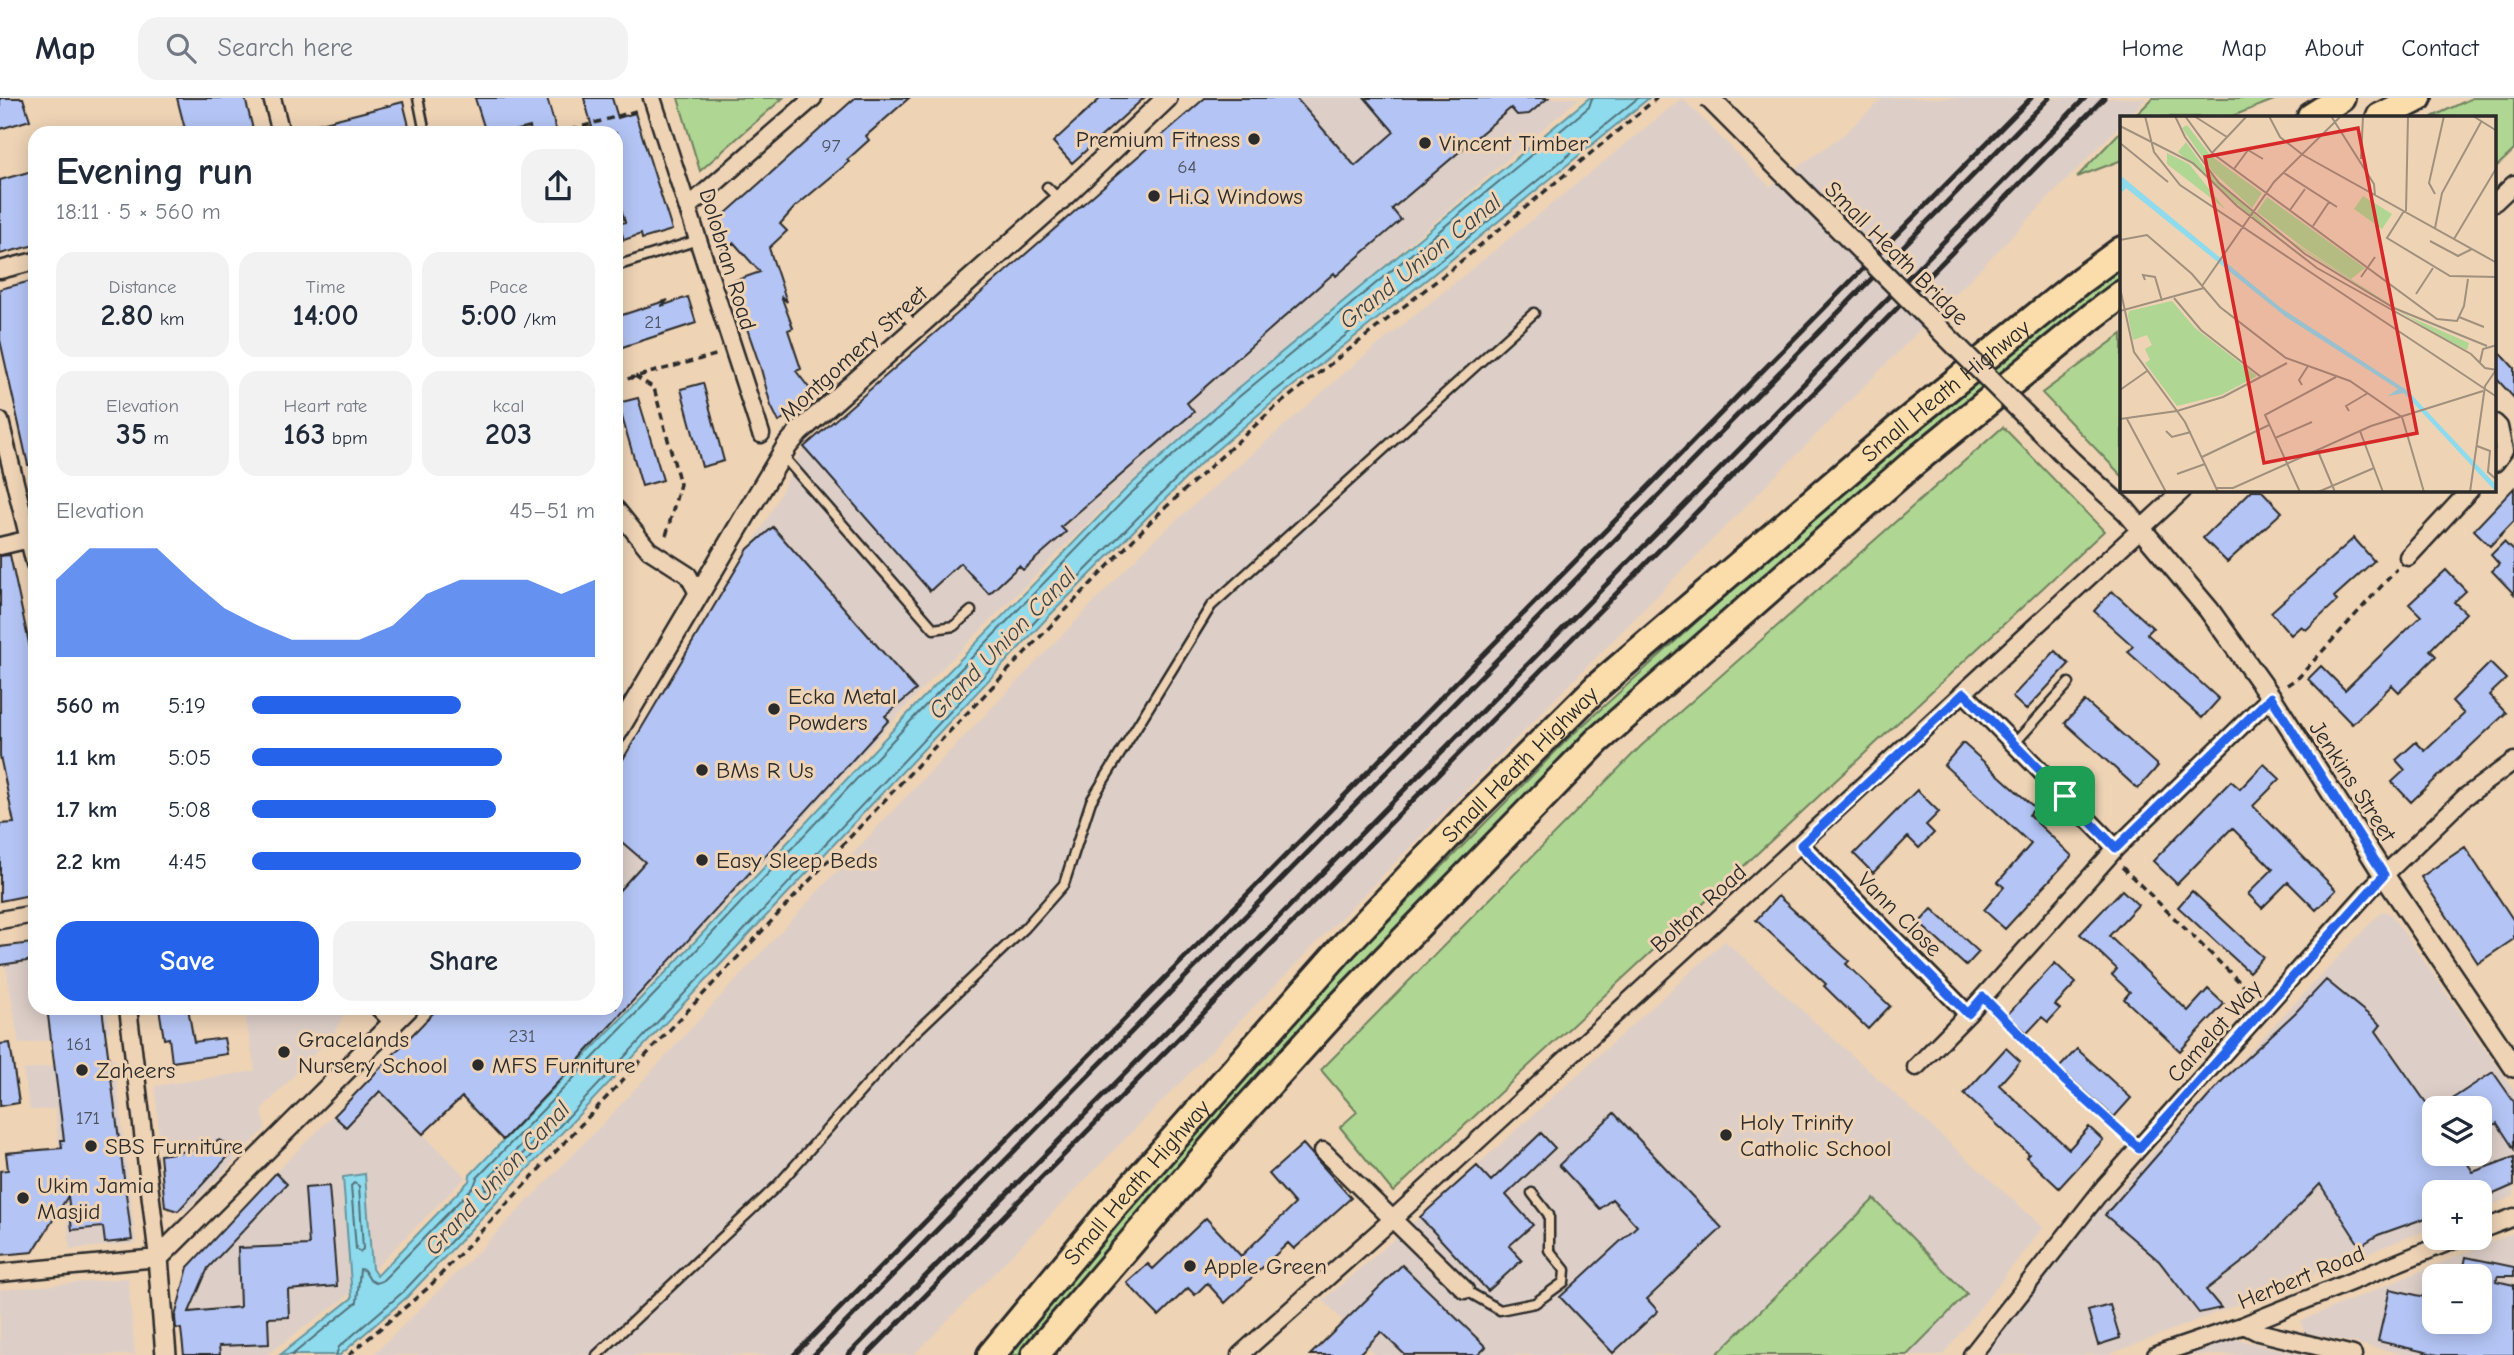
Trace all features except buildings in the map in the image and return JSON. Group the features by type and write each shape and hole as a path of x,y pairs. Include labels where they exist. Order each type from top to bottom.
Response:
{"highway":[{"path":"2313,116 2341,98"},
{"path":"2382,116 2418,98"},
{"name":"Small Heath Highway","path":"991,1355 1111,1210 1342,948 1465,818 1598,686 1901,426 2120,251"},
{"name":"Small Heath Highway","path":"1035,1355 1235,1122 1329,1018 1597,741 1913,463 2120,296"}],"street":[{"path":"272,98 279,126"},
{"path":"688,207 813,98"},
{"name":"Montgomery Street","path":"623,722 782,455 798,433 910,321 1167,98"},
{"name":"Small Heath Bridge","path":"1709,98 2072,462 2126,511 2140,529"},
{"name":"Dolobran Road","path":"653,102 761,434"},
{"path":"2496,201 2514,184"},
{"path":"0,270 28,263"},
{"path":"0,421 28,531"},
{"path":"2496,424 2504,451 2496,462"},
{"name":"Bolton Road","path":"1240,1355 1394,1218 1801,845 2181,492"},
{"path":"2408,557 2468,492"},
{"path":"623,518 649,550 688,575 699,595"},
{"name":"Jenkins Street","path":"2140,529 2209,610 2271,697 2384,875 2514,1068"},
{"path":"0,546 28,539"},
{"path":"1964,693 2116,848"},
{"path":"1916,1067 1968,1014 2116,848 2271,697"},
{"name":"Camelot Way","path":"1972,1355 2105,1186 2384,875 2465,797 2514,761"},
{"name":"Vann Close","path":"1801,845 1968,1014"},
{"path":"0,920 28,915"},
{"path":"129,1015 158,1258 166,1355"},
{"path":"386,1015 393,1022"},
{"path":"0,1273 158,1258 400,1015"},
{"path":"1323,1150 1465,1290"},
{"path":"2492,1225 2514,1217"},
{"name":"Herbert Road","path":"2156,1355 2244,1325 2429,1250"},
{"path":"2244,1325 2258,1332 2353,1355"}],"lane":[{"path":"418,98 424,126"},
{"path":"623,264 698,240"},
{"path":"597,1355 777,1186 902,1045 1025,928 1064,884 1091,801 1210,606 1534,313"},
{"path":"782,455 934,629 954,626 971,611"},
{"path":"2014,744 2069,683"},
{"path":"1465,1290 1500,1310 1535,1303 1564,1282 1565,1270 1549,1250 1549,1215 1532,1193"}],"path":[{"path":"349,1355 429,1286 946,735 1153,519 1272,410 1454,267 1657,98"},
{"path":"581,126 653,102"},
{"path":"623,380 732,350"},
{"path":"635,376 654,388 680,484 660,557"},
{"path":"2271,697 2300,677 2408,557"},
{"path":"2116,848 2121,865 2266,1007"},
{"path":"1983,997 2066,1082 2139,1148"}],"shaded area":[{"path":"1205,98 1579,98 1115,496 923,688 623,1016 549,1092 610,1015 623,1015 623,759 770,514 804,447"},
{"path":"1682,98 1770,187 1843,135 1883,98 2146,98 2129,116 2120,116 2120,125 1977,272 914,1355 373,1355 600,1127 896,807 1156,538 1356,363"},
{"path":"2382,911 2391,914 2514,1090 2514,1196 2492,1204 2492,1180 2422,1180 2422,1232 2108,1355 1985,1355 2088,1222"},
{"name":"Holy Trinity Catholic School","path":"1725,941 2043,1227 1943,1355 1375,1355 1323,1300 1420,1217"},
{"path":"28,943 28,1015 108,1015 110,1032 19,1044 3,947"},
{"path":"245,1015 343,1015 334,1033 262,1109 265,1129 187,1210 176,1212 165,1207 155,1086 255,1071"},
{"path":"114,1058 136,1243 70,1249 55,1109 30,1110 23,1070"},
{"path":"369,1080 466,1177 345,1298 266,1355 183,1355 179,1303 187,1270 279,1169"},
{"path":"2514,1233 2514,1355 2408,1355 2304,1332 2301,1322 2422,1271 2422,1334 2492,1334 2492,1264 2439,1264 2473,1250 2492,1250 2492,1242"},
{"path":"128,1278 135,1355 0,1355 0,1290"},
{"path":"2232,1338 2304,1355 2182,1355"}],"green space":[{"path":"678,98 783,98 700,171"},
{"path":"2153,98 2279,98 2233,116 2135,116"},
{"path":"2472,98 2514,98 2514,150 2496,167 2496,116 2434,116"},
{"path":"2120,132 2120,161 2077,177"},
{"path":"2120,263 2120,282 2059,328 1881,473 1634,696 1024,1355 1004,1355 1125,1212 1350,960 1570,737 1952,390"},
{"path":"2120,335 2120,474 2042,393"},
{"path":"2003,427 2104,531 1393,1192 1340,1127 1357,1112 1321,1070 1641,746"},
{"path":"1874,1199 1967,1294 1907,1355 1716,1355"}],"water":[{"name":"Grand Union Canal","path":"1589,98 1649,98 1200,464 1049,616 407,1297 340,1355 280,1355 352,1298 343,1177 365,1174 372,1269 377,1276 917,704 1124,491 1218,405"}],"railway":[{"path":"794,1355 2031,98"},
{"path":"814,1355 2049,98"},
{"path":"848,1355 2085,98"},
{"path":"867,1355 2104,98"}],"place":[{"name":"Premium Fitness","path":"1254,139"},
{"name":"Vincent Timber","path":"1425,143"},
{"name":"Hi.Q Windows","path":"1154,196"},
{"name":"Ecka Metal Powders","path":"774,709"},
{"name":"BMs R Us","path":"702,770"},
{"name":"Easy Sleep Beds","path":"702,860"},
{"name":"Gracelands Nursery School","path":"284,1052"},
{"name":"MFS Furniture","path":"478,1065"},
{"name":"Zaheers","path":"82,1070"},
{"name":"Holy Trinity Catholic School","path":"1726,1135"},
{"name":"SBS Furniture","path":"91,1146"},
{"name":"Ukim Jamia Masjid","path":"23,1198"},
{"name":"Apple Green","path":"1190,1266"}],"route":[{"path":"1964,693 2065,796 2116,848 2271,697 2384,875 2139,1148 2066,1082 1983,997 1968,1014 1801,845 1964,693"}]}
